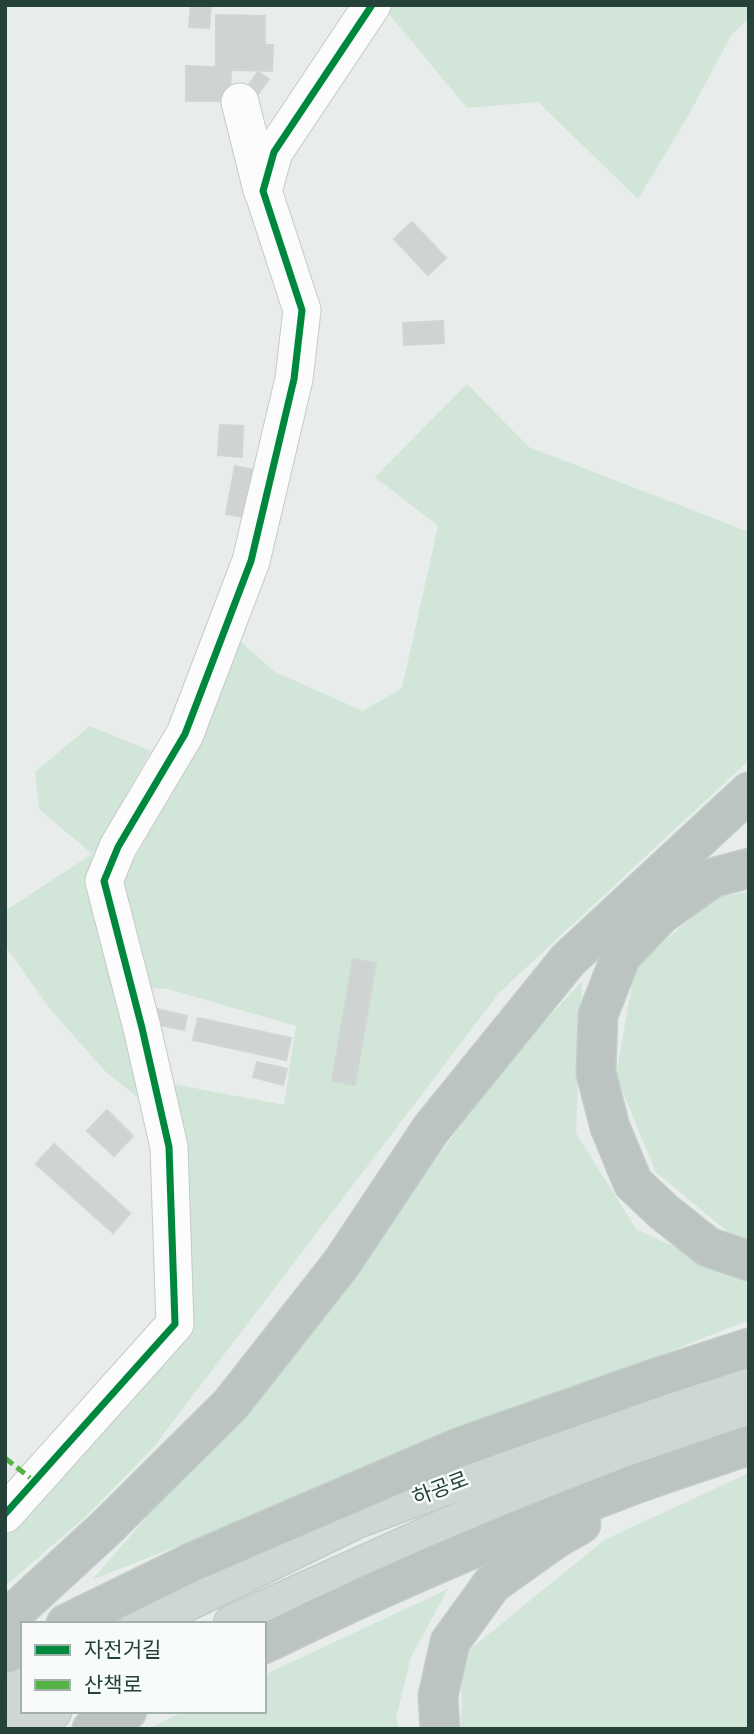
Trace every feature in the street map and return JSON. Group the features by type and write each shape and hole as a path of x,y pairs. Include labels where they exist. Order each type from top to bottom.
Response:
{"highway":[{"path":"5,1621 106,1528 231,1404 341,1264 430,1129 568,960 749,792"},
{"path":"749,868 712,878 660,915 621,956 598,1015 596,1073 610,1127 633,1183 708,1247 749,1261"},
{"path":"70,1622 195,1561 458,1448 749,1348"},
{"path":"266,1643 454,1556 625,1488 749,1445"},
{"path":"440,1729 438,1696 450,1642 492,1584 555,1539 670,1472"},
{"path":"5,1654 21,1646"},
{"path":"92,1729 123,1713"}],"main road":[{"name":"하공로","path":"145,1622 356,1519 597,1429 749,1377"},
{"name":"하공로","path":"237,1622 495,1506 749,1411"},
{"path":"5,1693 21,1684"},
{"path":"17,1729 48,1713"}],"street":[{"path":"262,191 274,152 372,5"},
{"path":"5,1514 175,1324 169,1147 104,881 118,847 185,734 251,561 294,380 302,310 262,191 240,102"}],"green space":[{"path":"393,5 749,5 749,18 732,34 687,118 638,199 538,102 467,108 389,14"},
{"path":"467,384 529,447 749,532 749,760 499,993 153,1448 83,1519 5,1586 5,1528 180,1338 168,1083 284,1105 296,1026 168,989 144,988 119,888 168,796 235,637 275,672 363,711 402,688 438,526 375,477"},
{"path":"90,726 151,751 93,854 112,961 150,1107 106,1072 50,1009 6,947 5,911 92,854 39,809 35,772"},
{"path":"749,892 749,1244 741,1243 656,1172 616,1076 635,966 716,897"},
{"path":"582,981 576,1133 636,1229 749,1281 749,1320 92,1580 311,1328 510,1059"},
{"path":"749,1473 749,1729 461,1729 462,1656 604,1540"},
{"path":"448,1589 411,1657 396,1718 400,1729 148,1729 181,1713 266,1713 266,1674"}],"building":[{"path":"191,5 211,5 209,28 189,27"},
{"path":"216,15 265,16 265,45 273,45 272,71 231,70 230,101 186,101 186,66 216,67"},
{"path":"258,72 269,79 258,94 247,87"},
{"path":"412,222 446,258 428,275 394,239"},
{"path":"443,321 444,343 404,345 403,323"},
{"path":"220,425 243,426 242,457 218,455"},
{"path":"235,466 254,470 244,517 226,514"},
{"path":"353,959 376,963 355,1085 332,1081"},
{"path":"157,1009 187,1016 184,1030 154,1024"},
{"path":"198,1018 291,1038 286,1060 193,1040"},
{"path":"257,1062 287,1069 283,1085 253,1077"},
{"path":"107,1110 133,1136 114,1156 87,1131"},
{"path":"54,1144 130,1213 113,1233 36,1164"}],"marked path":[{"path":"5,1458 34,1481"}],"cycle path":[{"path":"5,1514 175,1324 169,1147 104,881 118,847 185,734 251,561 294,379 302,310 263,191 274,152 372,5"}]}
